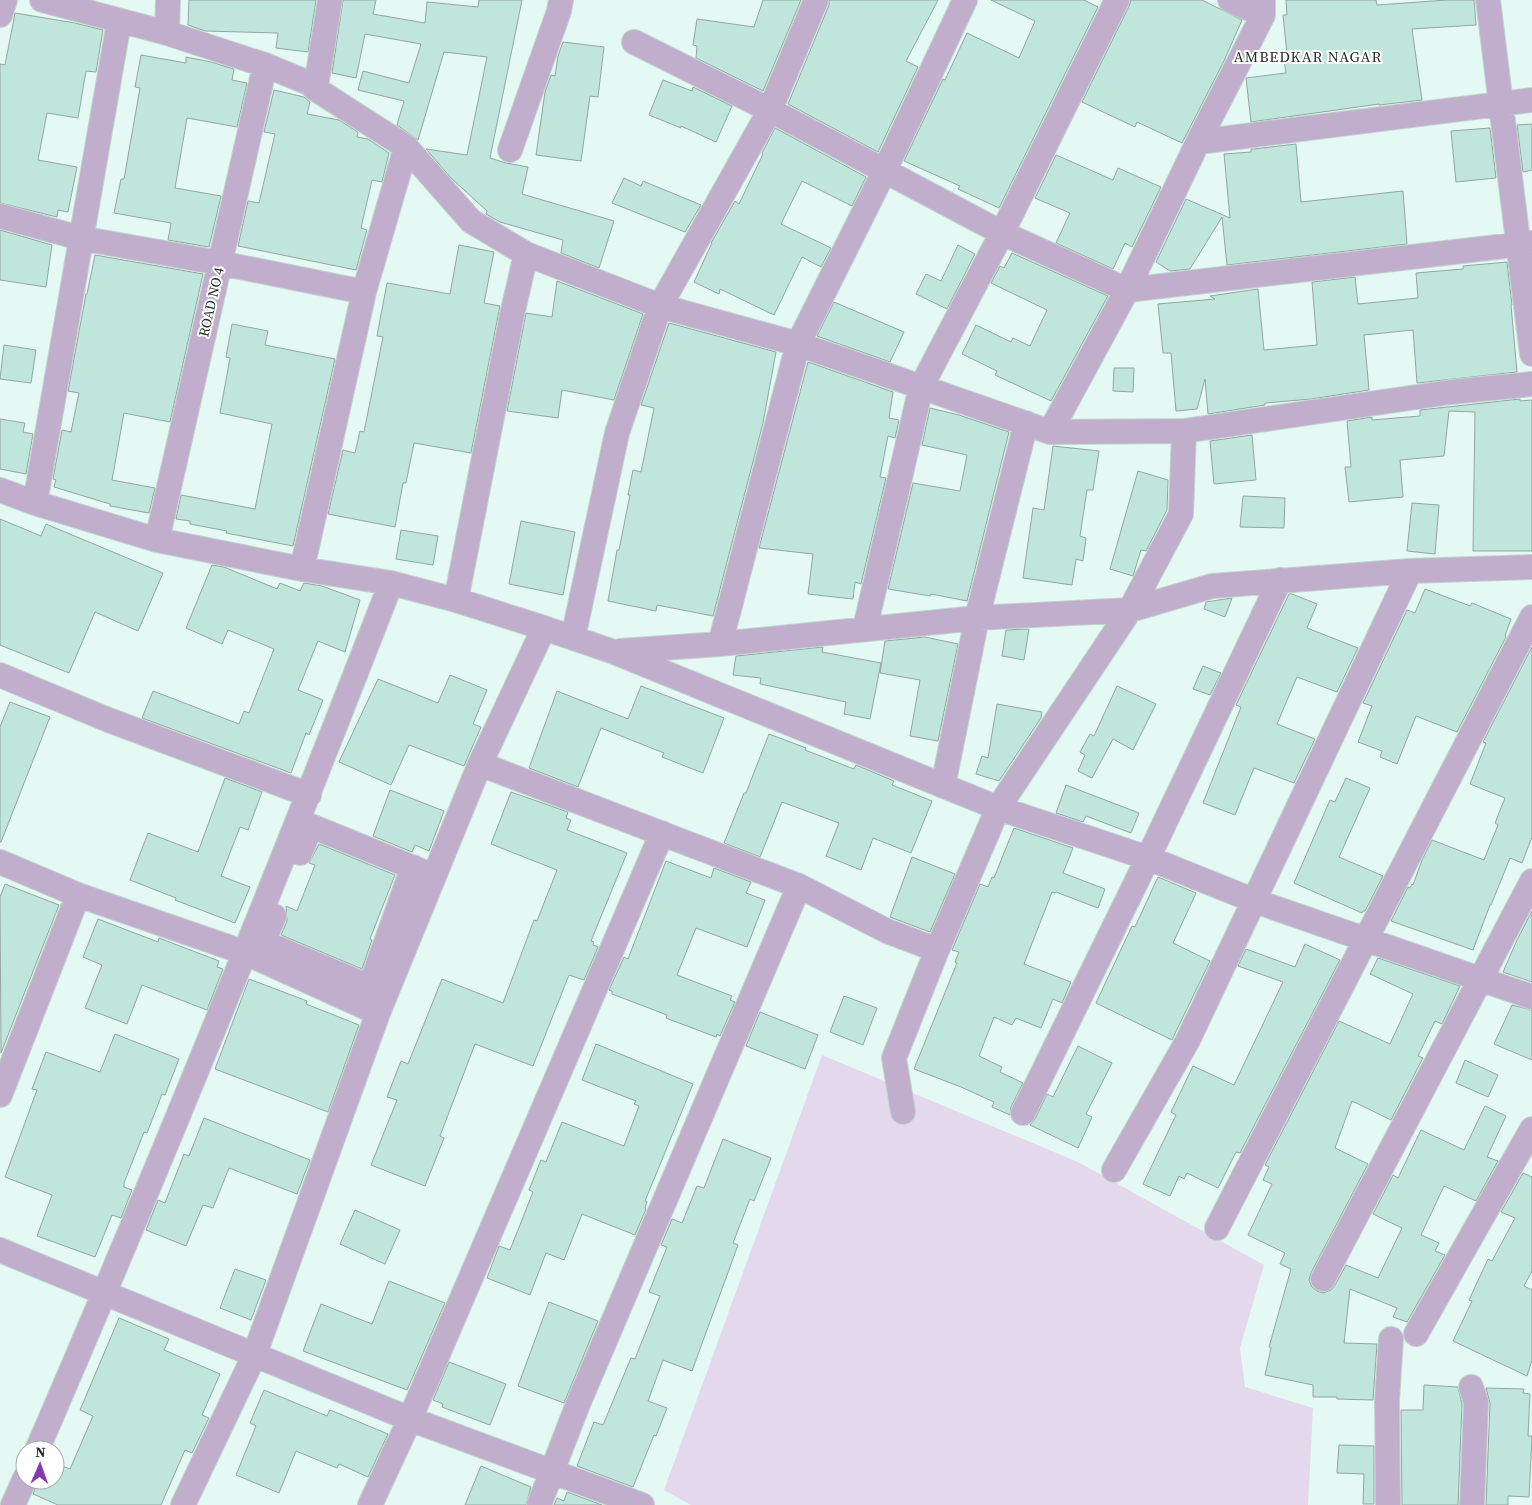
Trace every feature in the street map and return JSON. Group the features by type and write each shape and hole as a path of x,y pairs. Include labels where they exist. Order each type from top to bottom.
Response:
{"street":[{"path":"0,16 5,0"},
{"path":"42,0 119,22 167,33 265,65 316,86"},
{"path":"167,33 168,0"},
{"path":"330,0 316,86 314,88 406,147 471,221 526,254 660,306 798,344 1050,432 1184,431 1451,392 1532,384"},
{"path":"510,150 559,11 561,0"},
{"path":"573,638 617,434 660,306 770,110 816,0"},
{"path":"720,644 798,344 884,172 965,0"},
{"path":"866,628 921,387 1002,233 1117,0"},
{"path":"1050,432 1127,290 1263,7 1230,0"},
{"path":"1488,0 1500,104 1525,244 1532,354"},
{"path":"35,503 119,22"},
{"path":"634,42 770,110 1002,233 1127,290 1525,244"},
{"name":"ROAD NO 4","path":"156,540 265,65"},
{"path":"1198,142 1532,100"},
{"path":"302,569 364,292 406,147"},
{"path":"0,216 80,238 220,263 364,292"},
{"path":"456,600 512,315 526,254"},
{"path":"943,786 977,618 1026,423"},
{"path":"903,1112 894,1058 937,950 998,808 1130,610 1181,514 1184,431"},
{"path":"0,490 35,503 156,540 302,569 392,583 456,600 544,628 614,652 998,808 1148,858 1255,901 1532,997"},
{"path":"614,652 720,644 977,618 1130,610 1212,586 1410,570 1532,567"},
{"path":"1114,1170 1188,1040 1410,570"},
{"path":"1023,1113 1148,858 1280,580"},
{"path":"41,1440 105,1293 246,953 392,583"},
{"path":"1217,1228 1532,617"},
{"path":"183,1505 254,1356 378,1013 421,887 412,867 311,826 263,942 370,986 421,887 544,628"},
{"path":"0,675 106,719 309,795"},
{"path":"480,764 799,886 887,931 937,950"},
{"path":"370,1505 410,1419 662,833"},
{"path":"0,862 78,895 246,953 378,1013"},
{"path":"1323,1279 1532,881"},
{"path":"539,1505 578,1404 799,886"},
{"path":"0,1095 78,895"},
{"path":"1416,1334 1532,1129"},
{"path":"0,1250 410,1419 642,1505"},
{"path":"1388,1505 1387,1400 1392,1339"},
{"path":"1471,1387 1476,1402 1472,1505"},
{"path":"13,1505 20,1490"}],"shaded area":[{"path":"822,1055 1078,1162 1264,1265 1240,1348 1245,1387 1313,1408 1308,1505 691,1505 664,1490"}],"building":[{"path":"189,0 316,0 308,52 276,48 278,33 205,31 188,25"},
{"path":"343,0 376,0 373,14 425,23 427,2 478,7 479,0 522,0 490,158 528,167 522,194 614,221 599,268 561,253 563,240 500,222 486,214 487,211 451,178 426,149 467,155 487,57 444,52 418,140 397,125 404,101 358,90 363,71 409,83 421,44 365,34 356,78 332,73"},
{"path":"763,0 801,0 763,91 696,58 697,46 693,45 697,19 754,27"},
{"path":"829,0 938,0 906,61 918,67 878,152 788,104 829,5"},
{"path":"991,0 1084,0 1098,7 999,208 958,189 960,186 904,161 967,33 1019,58 1035,21"},
{"path":"1131,0 1202,0 1242,20 1224,61 1182,143 1137,122 1135,127 1082,102"},
{"path":"1286,0 1376,0 1377,5 1474,0 1476,25 1412,29 1422,100 1379,104 1251,122 1246,78 1286,73 1283,55 1287,54 1283,15 1287,15"},
{"path":"15,13 75,23 103,30 96,72 86,71 78,118 47,113 38,160 77,167 68,212 58,210 57,217 0,203 0,64 5,65"},
{"path":"563,42 604,47 598,97 590,96 581,161 536,155 545,92 551,75 555,76 558,56"},
{"path":"141,55 186,63 186,57 211,62 234,69 232,80 247,83 237,127 187,118 175,188 221,196 209,247 168,240 171,223 114,213 121,179 124,179 140,88 135,87"},
{"path":"663,80 692,91 693,87 732,106 716,142 681,126 681,128 649,115"},
{"path":"274,90 304,97 310,102 307,114 339,120 358,132 357,137 368,139 389,153 382,182 372,180 361,228 367,230 356,270 238,246 248,201 259,203 275,134 264,132"},
{"path":"1532,124 1532,170 1523,172 1517,125"},
{"path":"775,128 866,177 852,206 802,181 781,224 831,248 821,267 802,257 774,315 720,289 719,294 694,282 711,243 735,201 739,204"},
{"path":"1490,128 1496,178 1456,182 1451,131"},
{"path":"1296,144 1301,202 1403,191 1407,244 1227,265 1222,217 1190,269 1170,271 1156,262 1186,199 1230,218 1224,154 1251,152 1251,149"},
{"path":"1056,155 1113,180 1118,168 1161,187 1132,247 1125,243 1113,269 1056,243 1070,213 1035,198"},
{"path":"624,178 641,186 643,181 701,205 685,232 612,203"},
{"path":"0,230 52,245 46,287 0,280"},
{"path":"459,245 494,252 484,303 500,306 471,453 414,443 406,483 403,483 395,527 328,514 343,450 355,453 360,431 364,432 383,337 377,336 387,283 450,294"},
{"path":"958,245 975,254 947,309 916,294 926,274 941,281"},
{"path":"1012,253 1108,296 1051,401 995,375 997,371 962,354 976,325 1011,342 1013,338 1030,346 1047,310 991,283 1000,266 1004,268"},
{"path":"95,255 203,274 170,422 124,413 112,480 155,488 149,513 110,506 110,504 54,487 56,480 53,479 62,430 71,432 79,393 68,391"},
{"path":"1507,262 1517,372 1417,383 1413,330 1364,335 1369,390 1311,399 1265,403 1265,405 1208,414 1205,379 1197,409 1176,411 1171,353 1163,353 1158,304 1215,299 1210,296 1258,289 1264,350 1317,345 1312,282 1355,277 1358,304 1418,298 1416,273 1463,269 1463,266"},
{"path":"557,281 643,314 614,400 562,390 558,418 507,411 526,313 552,317"},
{"path":"834,302 904,332 890,362 817,336"},
{"path":"669,323 776,352 763,423 713,616 657,605 656,611 608,601 617,550 619,550 630,495 628,495 633,470 641,472 654,408 641,405"},
{"path":"232,324 268,331 265,345 335,359 293,546 226,533 227,531 190,524 190,521 176,519 181,495 255,509 272,424 220,413 230,358 226,357"},
{"path":"4,345 36,350 31,383 0,379"},
{"path":"808,362 893,392 889,418 899,420 895,438 888,436 880,477 886,478 861,584 855,582 853,599 808,594 813,554 759,548"},
{"path":"1114,368 1134,368 1133,392 1113,391"},
{"path":"1520,399 1520,401 1532,400 1532,551 1473,551 1475,412 1449,411 1444,456 1400,460 1403,497 1349,502 1345,467 1351,467 1347,421 1372,417 1372,420 1420,416 1420,410"},
{"path":"930,408 959,415 1009,432 967,601 931,594 930,596 888,589 913,483 960,491 967,455 922,445"},
{"path":"0,419 25,423 23,432 33,434 26,474 0,469"},
{"path":"1252,435 1256,480 1214,484 1210,441"},
{"path":"1053,446 1099,451 1093,490 1087,490 1080,536 1086,538 1083,561 1076,559 1072,585 1023,578 1033,508 1044,510"},
{"path":"1138,471 1168,480 1167,510 1146,551 1141,550 1133,576 1110,569"},
{"path":"1243,496 1285,498 1284,528 1240,527"},
{"path":"1412,503 1439,505 1435,554 1407,551"},
{"path":"0,519 41,536 46,524 163,573 138,631 95,612 69,673 0,645"},
{"path":"521,521 575,532 563,595 509,584"},
{"path":"401,530 438,536 433,565 396,559"},
{"path":"212,565 224,567 277,589 280,583 300,591 304,583 322,586 360,600 345,652 318,641 298,690 323,700 309,735 306,733 291,773 142,718 153,691 239,724 244,711 249,713 274,649 228,630 222,644 186,628"},
{"path":"1425,589 1470,606 1472,603 1511,619 1506,637 1457,732 1416,716 1397,764 1380,757 1382,751 1358,742 1372,706 1363,703 1407,610 1415,613"},
{"path":"1289,594 1317,604 1307,628 1358,648 1337,692 1297,677 1277,724 1315,739 1294,783 1254,768 1235,815 1203,803 1241,707 1236,705"},
{"path":"1232,598 1225,617 1204,609 1206,602"},
{"path":"1029,629 1024,660 1002,656 1006,630"},
{"path":"925,637 958,644 938,741 910,736 920,680 880,673 885,641"},
{"path":"823,647 822,652 881,663 870,719 844,714 846,702 760,684 761,678 733,675 736,656"},
{"path":"1532,647 1532,837 1522,863 1510,858 1473,950 1391,921 1408,887 1410,888 1413,885 1432,840 1484,860 1498,825 1495,823 1505,798 1470,784 1486,743 1483,742"},
{"path":"1203,666 1221,673 1210,695 1193,689"},
{"path":"450,675 487,690 473,724 481,727 464,766 409,745 391,785 339,762 378,679 438,703"},
{"path":"641,686 724,718 703,773 662,757 664,753 601,728 578,787 529,768 557,691 628,719"},
{"path":"1117,686 1156,704 1133,750 1113,739 1092,778 1078,771 1085,755 1080,752 1090,734 1094,736"},
{"path":"10,702 50,717 0,842 0,727"},
{"path":"997,704 1042,712 1041,718 999,781 976,774 982,756 988,758"},
{"path":"769,734 854,769 856,765 894,781 892,785 932,801 911,853 873,838 861,870 826,856 839,823 782,802 760,857 724,843"},
{"path":"225,778 262,792 248,830 240,827 221,876 250,887 235,923 130,880 148,833 198,852"},
{"path":"1346,778 1370,788 1339,857 1383,876 1365,911 1362,913 1294,883 1330,800 1335,802"},
{"path":"1066,785 1139,813 1131,833 1086,816 1083,822 1056,813"},
{"path":"390,790 444,811 429,851 415,845 412,852 373,836"},
{"path":"511,792 568,812 566,818 571,820 567,830 627,853 591,941 594,942 593,945 598,947 584,980 569,975 533,1066 475,1044 440,1136 444,1138 425,1186 371,1165 397,1100 387,1097 401,1061 408,1064 442,979 503,1003 534,920 537,921 557,870 491,844"},
{"path":"1014,828 1073,848 1063,873 1105,889 1098,908 1052,892 1024,964 1071,982 1062,1003 1053,999 1041,1028 1016,1018 1012,1025 994,1017 979,1056 1002,1067 1000,1072 1023,1083 1011,1107 1010,1115 992,1107 994,1102 914,1069 957,963 955,962 959,952 952,950 980,884 988,887 992,877 994,878"},
{"path":"319,844 395,875 370,939 372,940 362,969 281,935 287,921 286,906 297,911 315,865 309,863"},
{"path":"912,857 955,874 930,932 890,917"},
{"path":"666,861 711,878 714,868 751,882 746,893 765,900 747,947 696,928 677,975 732,996 730,1000 735,1002 720,1036 717,1034 716,1037 666,1018 667,1015 612,994 612,991 609,990 624,957 628,959"},
{"path":"1158,877 1196,893 1173,943 1210,961 1172,1040 1096,1003 1132,926 1135,927"},
{"path":"5,884 59,905 1,1053 0,897"},
{"path":"1532,911 1532,982 1503,972"},
{"path":"98,919 158,942 159,938 219,961 217,967 223,969 207,1010 142,985 127,1024 85,1008 102,965 83,957"},
{"path":"1305,944 1340,960 1240,1153 1236,1152 1218,1188 1187,1173 1184,1179 1179,1176 1170,1196 1143,1184 1176,1115 1171,1112 1193,1066 1234,1085 1283,982 1238,966 1246,949 1295,967"},
{"path":"1378,958 1460,986 1442,1024 1435,1021 1418,1056 1423,1058 1391,1120 1352,1101 1335,1148 1368,1164 1311,1273 1309,1280 1312,1287 1323,1293 1331,1290 1346,1265 1378,1278 1402,1228 1373,1214 1393,1175 1398,1178 1421,1130 1464,1150 1485,1106 1506,1116 1487,1157 1498,1161 1476,1201 1444,1186 1421,1235 1439,1243 1435,1251 1445,1255 1407,1322 1393,1317 1397,1308 1350,1289 1344,1343 1377,1344 1373,1400 1313,1397 1313,1385 1265,1375 1271,1348 1269,1347 1291,1269 1280,1264 1285,1253 1248,1235 1272,1184 1263,1180 1269,1167 1265,1165 1339,1021 1390,1044 1413,994 1370,974"},
{"path":"249,979 307,1001 306,1004 359,1025 328,1112 215,1069"},
{"path":"844,996 877,1008 863,1045 830,1032"},
{"path":"1512,1005 1532,1010 1532,1060 1494,1044"},
{"path":"760,1012 818,1035 805,1069 746,1046"},
{"path":"115,1034 179,1059 165,1095 162,1094 147,1133 144,1132 124,1183 124,1187 132,1190 121,1218 112,1215 95,1257 37,1236 52,1195 5,1177 37,1090 32,1089 46,1052 100,1072"},
{"path":"596,1044 693,1084 645,1201 647,1202 646,1209 635,1235 582,1214 564,1260 546,1253 530,1295 487,1278 499,1246 510,1250 533,1192 529,1190 541,1160 546,1162 562,1122 624,1146 639,1106 634,1104 636,1101 582,1080"},
{"path":"1078,1046 1112,1063 1086,1114 1092,1117 1078,1148 1030,1125 1047,1094 1053,1097"},
{"path":"1465,1060 1498,1075 1488,1097 1456,1083"},
{"path":"204,1118 310,1160 297,1194 229,1168 213,1208 203,1205 186,1246 146,1230 158,1200 165,1203 184,1154 189,1156"},
{"path":"723,1139 771,1158 754,1201 750,1199 733,1243 738,1245 692,1371 663,1360 648,1401 667,1408 633,1487 577,1466 594,1422 603,1425 631,1358 635,1359 660,1296 649,1292 667,1247 661,1245 672,1219 682,1223 697,1186 704,1188"},
{"path":"1523,1173 1532,1177 1532,1271 1524,1286 1532,1290 1532,1360 1527,1376 1453,1341 1472,1301 1469,1300 1488,1259 1492,1261 1515,1218 1501,1212"},
{"path":"355,1210 400,1230 385,1264 340,1244"},
{"path":"235,1269 266,1280 251,1320 220,1308"},
{"path":"389,1281 445,1303 407,1390 303,1351 321,1304 372,1324"},
{"path":"549,1302 598,1321 564,1403 518,1386"},
{"path":"119,1318 169,1339 164,1350 220,1374 202,1415 209,1418 192,1453 185,1450 161,1505 58,1505 33,1494 34,1490 65,1490 65,1467 70,1469 93,1416 80,1410"},
{"path":"449,1362 506,1384 490,1425 442,1407 443,1404 433,1400"},
{"path":"1424,1385 1458,1387 1462,1404 1458,1505 1402,1505 1401,1410 1423,1410"},
{"path":"1486,1388 1524,1389 1523,1393 1530,1394 1528,1436 1532,1436 1529,1497 1508,1496 1508,1505 1486,1505 1490,1403"},
{"path":"264,1390 327,1416 330,1410 388,1434 368,1477 339,1464 337,1468 296,1451 279,1493 236,1475 256,1426 250,1423"},
{"path":"1339,1445 1374,1446 1374,1504 1363,1504 1364,1474 1337,1473"},
{"path":"481,1466 531,1487 526,1505 465,1505"},
{"path":"567,1492 602,1505 554,1505 557,1498 564,1501"}],"district":[{"name":"AMBEDKAR NAGAR","path":"1308,56"}]}
